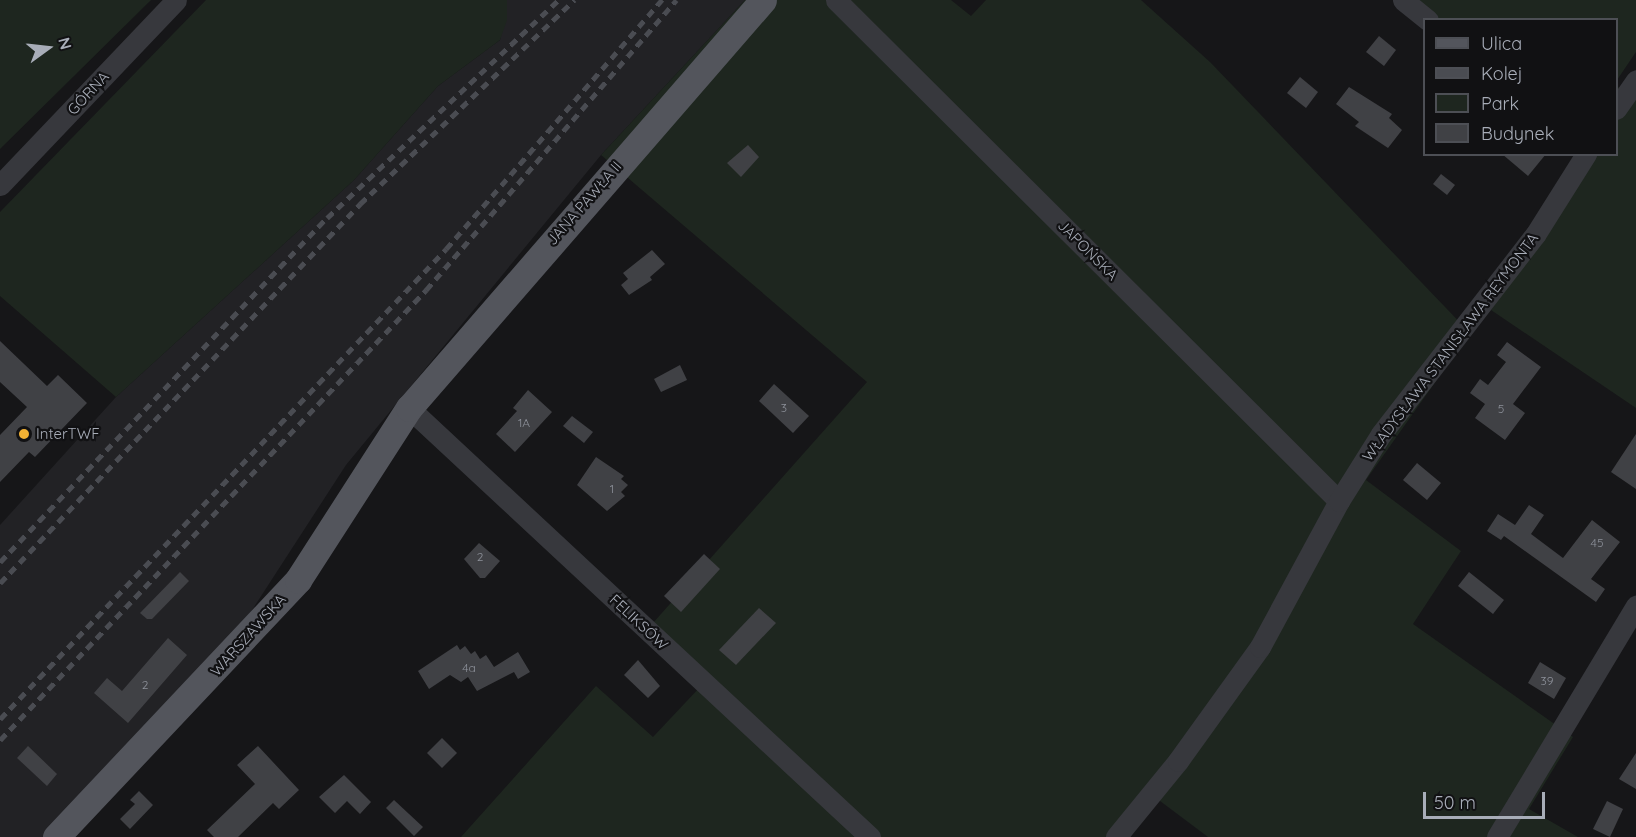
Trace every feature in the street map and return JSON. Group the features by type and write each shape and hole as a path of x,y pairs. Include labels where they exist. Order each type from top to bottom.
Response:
{"main road":[{"name":"JANA PAWŁA II","path":"409,408 763,0"},
{"name":"WARSZAWSKA","path":"66,834 298,580 409,408"}],"street":[{"name":"GÓRNA","path":"0,186 176,0"},
{"name":"JAPOŃSKA","path":"836,0 1339,501"},
{"path":"1403,0 1426,18"},
{"path":"1618,107 1636,80"},
{"name":"WŁADYSŁAWA STANISŁAWA REYMONTA","path":"1116,837 1178,761 1260,647 1339,501 1381,434 1535,236 1585,156"},
{"name":"FELIKSÓW","path":"409,408 870,837"},
{"path":"1497,837 1636,606"}],"shaded area":[{"path":"507,0 745,0 601,155 346,465 245,621 47,837 0,837 0,525 116,397 354,180 438,86 500,40"}],"green space":[{"path":"0,0 151,0 0,149"},
{"path":"206,0 507,0 507,20 500,40 438,86 354,180 116,397 0,296 0,212"},
{"path":"745,0 951,0 971,16 986,0 1141,0 1210,62 1470,333 1366,480 1461,551 1413,624 1573,737 1529,809 1578,837 1208,837 1152,795 1122,837 461,837 596,686 653,737 701,686 645,632 867,382 601,155"},
{"path":"1415,0 1636,0 1636,52 1618,79 1618,18 1438,18"},
{"path":"1618,87 1636,101 1636,408 1491,310 1595,156 1618,156"}],"building":[{"path":"1379,36 1396,50 1384,66 1366,52"},
{"path":"1300,77 1318,92 1306,108 1287,93"},
{"path":"1349,87 1392,114 1389,118 1402,130 1388,148 1355,126 1359,122 1336,104"},
{"path":"748,145 759,157 741,177 727,163"},
{"path":"1504,156 1544,156 1528,176"},
{"path":"1441,174 1455,185 1447,195 1433,184"},
{"path":"652,250 665,264 650,277 652,280 629,295 621,285 628,279 623,273"},
{"path":"0,341 47,386 58,375 87,403 35,457 29,452 0,482 0,435 27,407 0,382"},
{"path":"1507,342 1541,367 1513,404 1525,413 1505,440 1475,418 1485,404 1470,393 1480,379 1488,385 1506,362 1497,355"},
{"path":"680,365 687,380 661,392 654,379"},
{"path":"774,384 809,416 793,433 759,401"},
{"path":"528,390 552,412 515,452 496,434 517,411 513,408"},
{"path":"572,416 593,432 584,443 563,426"},
{"path":"1636,434 1636,489 1611,472"},
{"path":"596,457 624,476 621,479 628,485 621,492 625,496 607,511 577,485"},
{"path":"1417,463 1441,483 1427,500 1403,480"},
{"path":"1529,505 1544,515 1531,534 1563,558 1592,520 1620,542 1591,579 1605,589 1596,602 1504,536 1501,540 1487,531 1498,514 1515,525"},
{"path":"479,543 500,561 485,578 480,578 464,559"},
{"path":"704,554 720,569 681,612 664,596"},
{"path":"180,572 189,581 152,619 147,619 140,613"},
{"path":"1469,572 1504,600 1493,614 1458,586"},
{"path":"759,608 776,623 736,665 719,650"},
{"path":"168,638 187,655 128,723 94,693 107,678 122,691"},
{"path":"457,645 460,650 465,646 471,654 475,651 480,659 486,655 494,667 518,652 530,672 518,679 514,672 477,691 468,677 461,682 450,675 429,689 418,671"},
{"path":"638,660 660,686 648,698 624,675"},
{"path":"1540,662 1566,678 1554,699 1528,683"},
{"path":"442,738 457,753 442,768 427,753"},
{"path":"28,746 57,774 47,786 17,758"},
{"path":"258,746 299,790 279,809 273,803 238,837 214,837 207,830 255,784 237,765"},
{"path":"1636,753 1636,789 1619,779"},
{"path":"344,775 371,802 360,814 347,801 335,813 319,797"},
{"path":"139,791 153,805 130,829 120,819 135,804 130,800"},
{"path":"394,800 423,827 414,836 386,808"},
{"path":"1607,801 1623,809 1610,837 1593,829"}],"railway":[{"path":"0,562 327,218 558,0"},
{"path":"0,583 360,204 574,0"},
{"path":"0,719 446,249 662,0"},
{"path":"0,740 426,290 676,0"}],"place":[{"name":"InterTWF","path":"24,434"}]}
